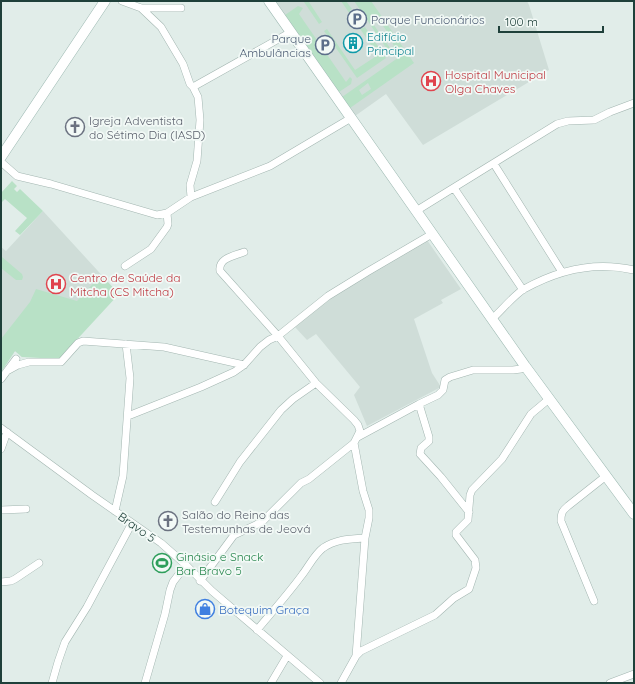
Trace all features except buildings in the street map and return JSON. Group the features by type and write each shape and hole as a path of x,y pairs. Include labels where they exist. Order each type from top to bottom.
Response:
{"main road":[{"path":"1,157 105,1"},
{"path":"269,1 525,366 634,514"}],"street":[{"path":"122,1 141,8 181,8"},
{"path":"141,8 161,27 183,64 190,84 198,97 200,120 198,161 190,185 191,198"},
{"path":"193,87 291,32"},
{"path":"416,211 557,124 568,121 594,120 610,112 634,104"},
{"path":"1,162 18,176 52,184 157,215 167,213 191,198 270,166 351,118"},
{"path":"494,164 562,272"},
{"path":"454,188 523,290"},
{"path":"125,266 151,249 168,227 167,213"},
{"path":"128,416 201,387 234,372 244,365 260,347 269,340 278,336 328,296 432,234"},
{"path":"244,252 223,260 220,271 278,336 316,383 354,420 360,431 356,440 363,491 369,510 369,518 365,538 356,656"},
{"path":"492,319 523,290 562,272 587,267 622,267 634,270"},
{"path":"7,371 18,365 29,362 61,362 78,343 83,341 164,347 244,365"},
{"path":"115,511 123,476 128,416 130,378 126,344"},
{"path":"1,379 16,359"},
{"path":"200,581 234,535 262,522 301,483 309,479 356,440 419,404 438,395 442,390 445,380 473,370 518,370 525,366"},
{"path":"215,502 240,462 281,410 293,398 316,383"},
{"path":"341,683 356,656 368,647 435,615 454,598 469,589 476,564 456,536 456,532 468,520 470,495 472,490 502,460 531,414 549,399"},
{"path":"419,404 429,437 428,441 421,448 420,454 469,512"},
{"path":"1,449 4,430"},
{"name":"Bravo 5","path":"4,430 161,543 186,565 200,581 320,683"},
{"path":"594,601 561,521 561,516 562,511 606,476"},
{"path":"1,510 26,509"},
{"path":"52,683 65,642 132,523"},
{"path":"257,630 303,575 320,551 336,542 346,539 365,538"},
{"path":"1,582 16,579 39,563"},
{"path":"145,683 165,614 170,590 173,582 186,565"},
{"path":"271,683 287,656"},
{"path":"610,683 634,674"}],"shaded area":[{"name":"Hospital Municipal Olga Chaves","path":"275,1 527,1 549,70 423,145 386,94 355,116"},
{"name":"Centro de Saúde da Mitcha (CS Mitcha)","path":"43,211 119,294 22,357 15,351 1,372 1,247 6,251"},
{"path":"427,240 461,289 441,300 443,303 414,319 432,373 441,387 367,426 354,395 360,387 316,334 307,340 294,326 340,292"}],"green space":[{"path":"310,1 309,2 322,22 319,24 304,2"},
{"path":"341,1 346,1 352,9 350,10 363,28 365,27 386,58 357,78 324,31 327,29 355,70 378,55"},
{"path":"354,1 371,1 414,63 350,108 342,97 402,55 397,47 389,52","holes":["377,17 392,39 391,40 394,46 390,48 371,21","368,83 371,89 362,95 359,90"]},
{"path":"298,6 303,8 299,14 346,82 350,77 352,79 351,84 339,92 285,15"},
{"path":"12,181 17,186 14,189 17,192 20,189 43,211 20,235 15,231 27,218 5,199 1,203 1,193"},
{"path":"2,257 22,274 22,280 16,280 1,268"},
{"path":"101,275 119,294 59,359 22,357 15,351 1,372 1,339 30,302 36,289 77,301"}],"place":[{"name":"Parque Funcionários","path":"357,19"},
{"name":"Edifício Principal","path":"353,43"},
{"name":"Parque Ambulâncias","path":"325,45"},
{"name":"Hospital Municipal Olga Chaves","path":"431,81"},
{"name":"Igreja Adventista do Sétimo Dia (IASD)","path":"75,127"},
{"name":"Centro de Saúde da Mitcha (CS Mitcha)","path":"56,284"},
{"name":"Salão do Reino das Testemunhas de Jeová","path":"168,521"},
{"name":"Ginásio e Snack Bar Bravo 5","path":"162,563"},
{"name":"Botequim Graça","path":"205,609"}]}
